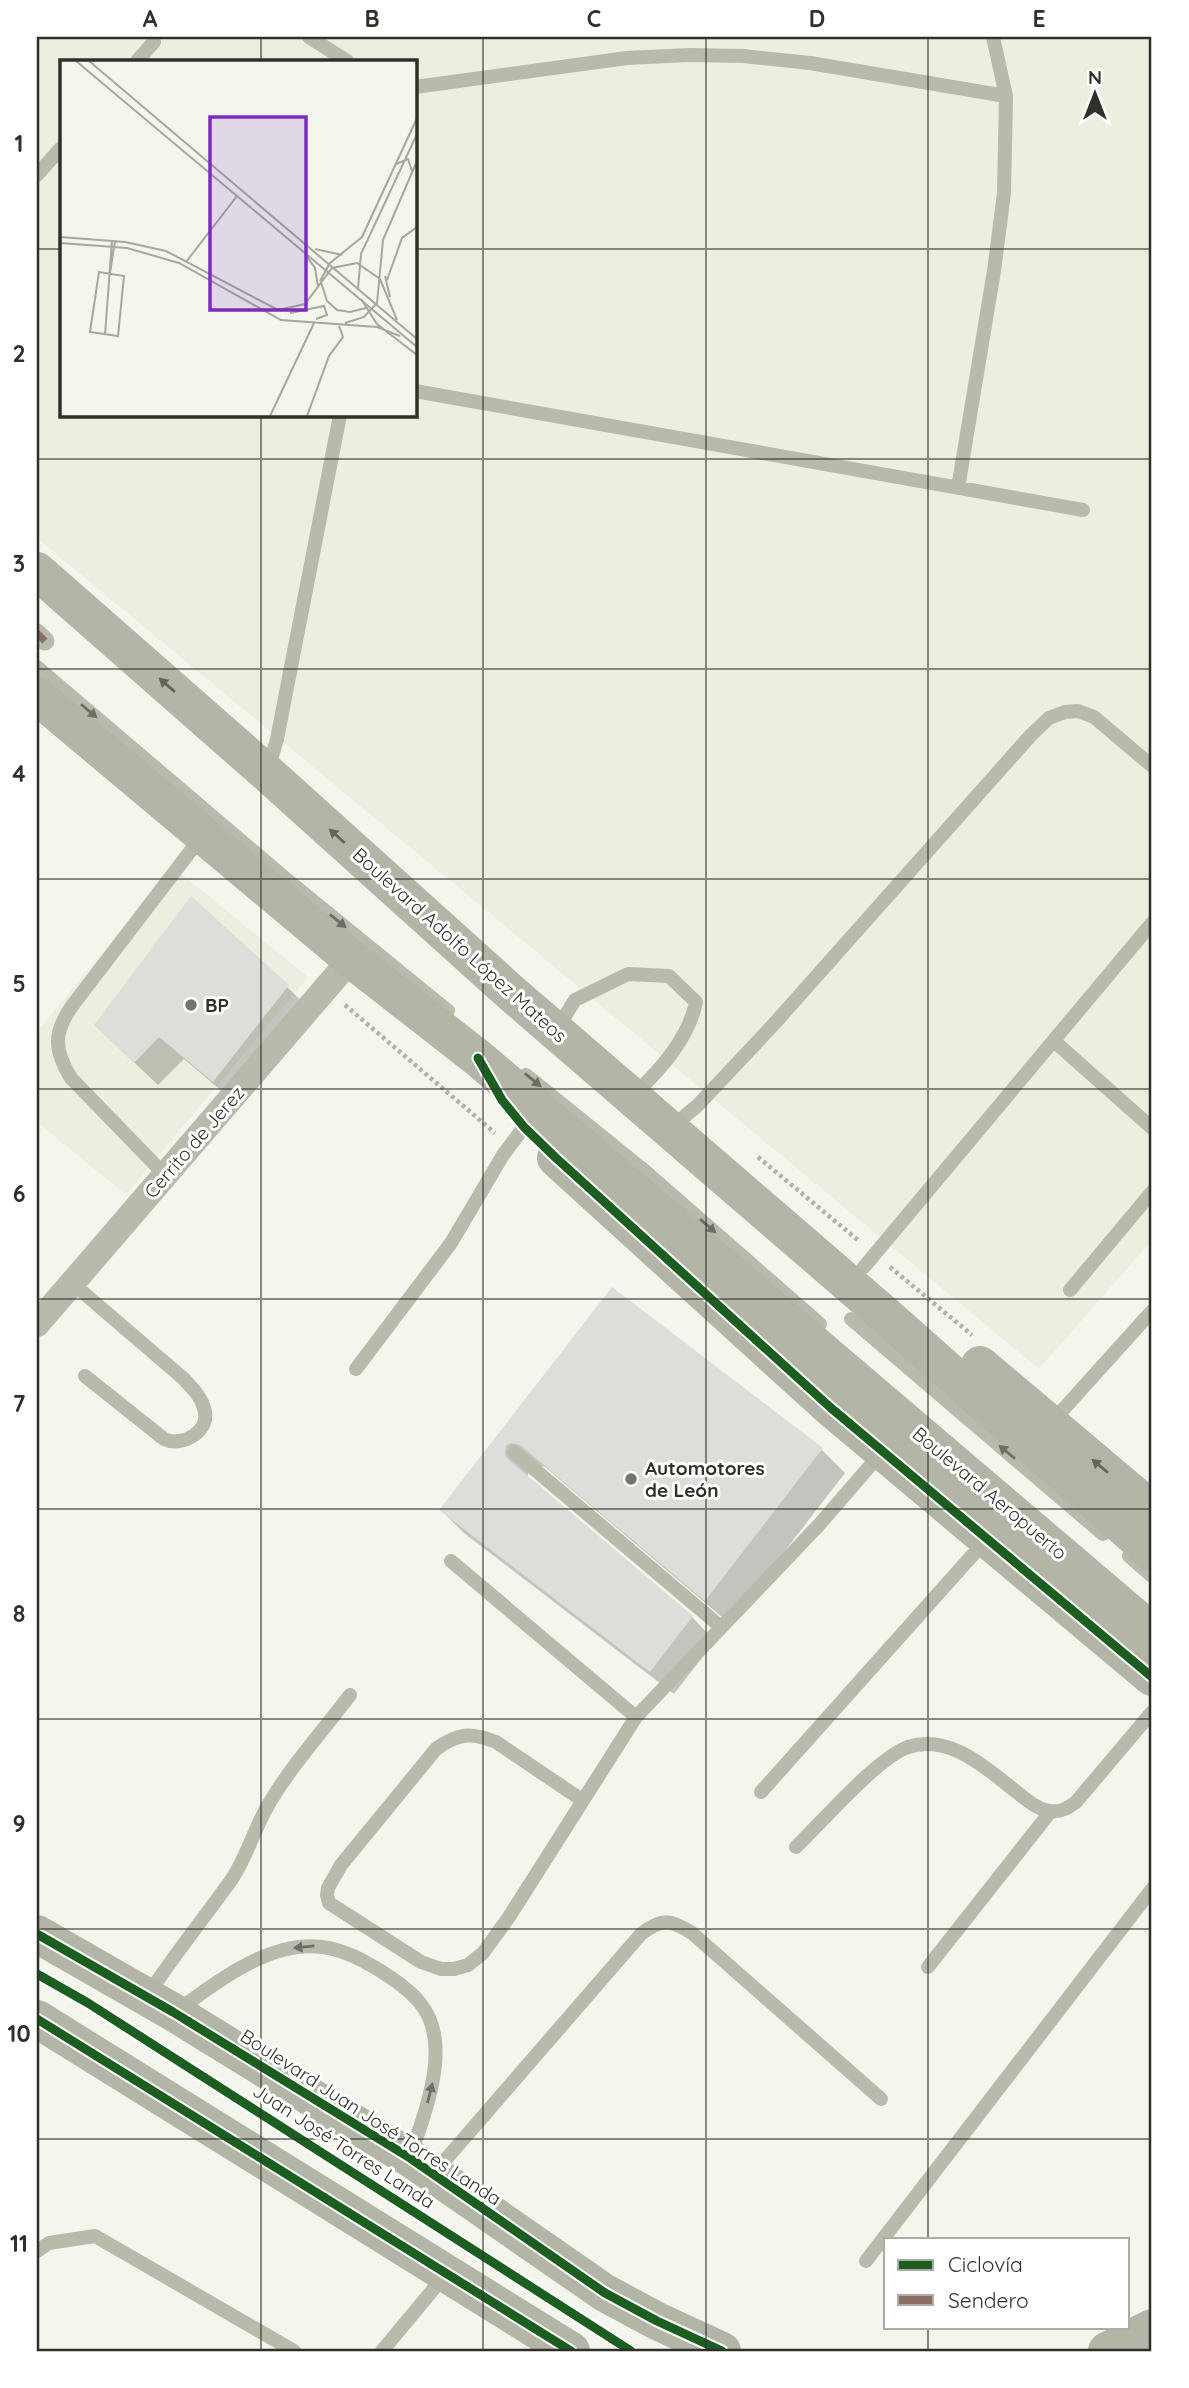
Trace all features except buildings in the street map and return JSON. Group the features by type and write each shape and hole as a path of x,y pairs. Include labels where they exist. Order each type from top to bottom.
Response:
{"main road":[{"name":"Boulevard Adolfo López Mateos","path":"37,571 267,773 869,1318 1128,1547"},
{"path":"37,696 351,959 478,1058 828,1343"},
{"path":"509,991 562,1021 685,1116 1152,1510"},
{"path":"478,1058 502,1100 524,1127 821,1399 1152,1677"},
{"name":"Boulevard Aeropuerto","path":"828,1343 1152,1632"},
{"name":"Boulevard Juan José Torres Landa","path":"37,1934 159,2004 421,2166 605,2293 722,2351"},
{"path":"37,2019 571,2351"},
{"path":"657,2321 704,2351"},
{"path":"1107,2351 1152,2328"}],"street":[{"name":"Cerrito de Jerez","path":"37,1324 351,959"}],"lane":[{"path":"309,37 345,60"},
{"path":"958,488 994,271 1004,193 1006,96 993,37"},
{"path":"138,60 154,42"},
{"path":"416,88 627,58 689,55 743,56 810,63 1006,96"},
{"path":"37,176 60,149"},
{"path":"416,391 1083,510"},
{"path":"267,773 277,739 340,416"},
{"path":"37,667 285,878 455,1016"},
{"path":"685,1116 774,1024 1021,745 1049,718 1078,711 1094,717 1152,765"},
{"path":"165,1175 71,1078 60,1061 57,1043 62,1021 72,1006 203,835"},
{"path":"864,1267 1152,923"},
{"path":"562,1021 575,1000 628,974 669,976 696,1002 692,1020 657,1072 645,1084"},
{"path":"1054,1041 1152,1128"},
{"path":"518,1068 646,1171 828,1343"},
{"path":"356,1369 451,1242 503,1155 524,1127"},
{"path":"1070,1290 1152,1192"},
{"path":"72,1283 184,1379 198,1395 206,1411 204,1423 194,1436 181,1443 172,1443 85,1376"},
{"path":"1050,1424 1152,1311"},
{"path":"582,1800 496,1742 480,1735 463,1735 450,1739 436,1749 341,1864 328,1888 329,1903 421,1962 441,1969 468,1965 483,1953 509,1917 636,1717 818,1526 883,1451"},
{"path":"514,1452 722,1627"},
{"path":"761,1791 987,1539"},
{"path":"1128,1547 1152,1576"},
{"path":"451,1561 636,1717"},
{"path":"159,2004 173,1957 233,1877 266,1809 289,1773 350,1695"},
{"path":"796,1847 888,1757 911,1746 933,1745 964,1753 1031,1803 1051,1811 1065,1810 1076,1802 1152,1712"},
{"path":"928,1968 1051,1811"},
{"path":"866,2260 1152,1889"},
{"path":"421,2166 640,1934 654,1924 665,1921 677,1924 692,1933 881,2099"},
{"path":"159,2004 281,1950 308,1945 346,1951 398,1982 422,2005 433,2029 436,2063 421,2166"},
{"path":"37,2251 49,2243 94,2236 294,2351"},
{"path":"382,2351 446,2273"}],"shaded area":[{"path":"37,37 1152,37 1152,1240 1039,1369 37,538"},
{"path":"173,867 308,977 126,1195 37,1122 37,1032"}],"marked path":[{"path":"37,633 45,641"}],"cycle path":[{"path":"478,1058 502,1100 524,1127 555,1157 831,1408 1152,1677"},
{"name":"Juan José Torres Landa","path":"37,1934 173,2012 410,2158 605,2293 722,2351"},
{"name":"Juan José Torres Landa","path":"37,1974 88,2003 631,2351"},
{"path":"37,2019 571,2351"}],"place":[{"name":"BP","path":"191,1005"},
{"name":"Automotores de León","path":"631,1479"}]}
